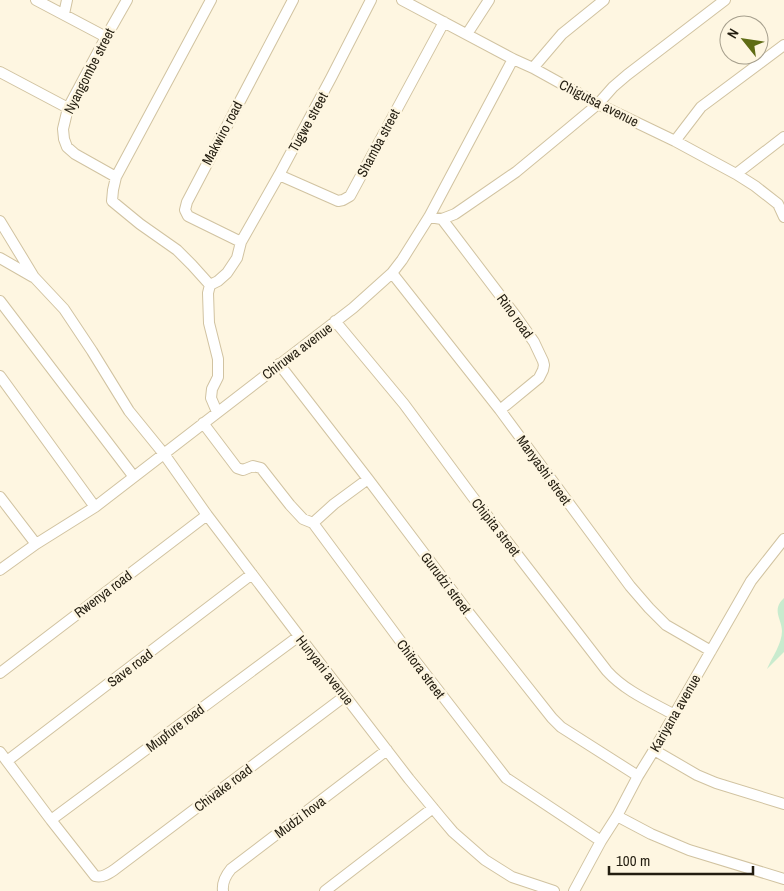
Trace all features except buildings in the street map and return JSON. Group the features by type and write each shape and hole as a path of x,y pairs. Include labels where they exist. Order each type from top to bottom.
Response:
{"street":[{"path":"36,0 106,37"},
{"path":"64,14 68,0"},
{"name":"Nyangombe street","path":"116,177 75,154 67,147 63,129 68,108 127,0"},
{"path":"211,0 116,177 112,201 140,224 177,250 210,286 208,293 209,323 218,359 218,377 212,388 212,398 217,412"},
{"name":"Makwiro road","path":"241,242 188,216 185,210 187,202 293,0"},
{"name":"Tugwe street","path":"210,286 227,273 237,258 241,242 332,78 371,0"},
{"path":"467,34 489,0"},
{"path":"533,68 562,34 604,0"},
{"path":"429,217 442,219 455,214 516,172 598,104 627,75 725,0"},
{"name":"Chigutsa avenue","path":"406,1 598,104 736,174 781,203 784,217"},
{"name":"Shamba street","path":"279,175 338,201 349,197 444,22"},
{"path":"674,141 701,107 784,45"},
{"name":"Chiruwa avenue","path":"0,570 36,544 94,507 134,477 353,308 392,273 429,217 513,59"},
{"path":"0,72 68,108"},
{"path":"736,174 784,138"},
{"name":"Rino road","path":"442,219 525,328 543,360 543,370 539,378 500,410"},
{"path":"0,221 34,277"},
{"path":"0,258 34,277"},
{"name":"Manyashi street","path":"392,273 500,410 648,608 666,625 711,651"},
{"name":"Hunyani avenue","path":"34,277 64,309 129,411 164,454 207,515 409,779 453,832 485,860 512,877 554,891"},
{"path":"0,300 134,477"},
{"name":"Chipita street","path":"336,321 404,404 472,496 607,671 629,690 674,714"},
{"name":"Gurudzi street","path":"279,364 368,478 469,613 552,718 561,726 638,776"},
{"path":"0,376 94,507"},
{"name":"Chitora street","path":"203,423 237,468 243,470 254,466 260,468 302,519 313,523 410,654 506,778 601,841"},
{"path":"313,523 368,478"},
{"path":"0,497 36,544"},
{"name":"Rwenya road","path":"0,673 207,515"},
{"name":"Kariyana avenue","path":"574,891 751,581 784,539"},
{"name":"Save road","path":"7,761 252,574"},
{"name":"Mupfure road","path":"51,820 299,636"},
{"name":"Chivake road","path":"51,820 95,876 100,877 108,874 345,696"},
{"name":"Mudzi hova","path":"223,891 222,886 231,869 387,750"},
{"path":"654,750 697,775 716,783 784,804"},
{"path":"0,752 51,820"},
{"path":"325,891 433,808"},
{"path":"616,816 651,834 689,850 784,879"}],"green space":[{"path":"784,598 784,652 767,669 782,636 778,607"}]}
